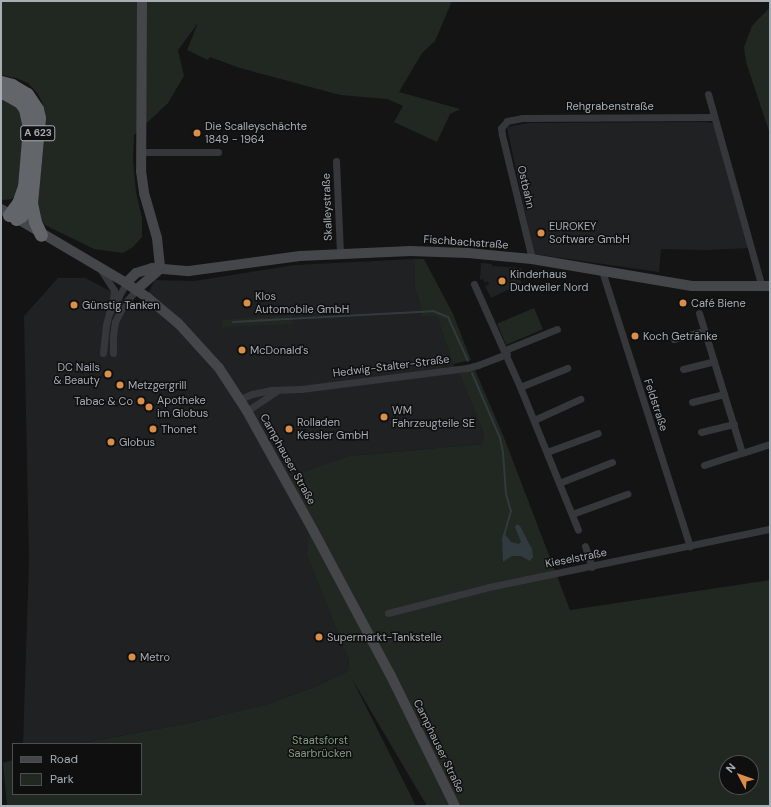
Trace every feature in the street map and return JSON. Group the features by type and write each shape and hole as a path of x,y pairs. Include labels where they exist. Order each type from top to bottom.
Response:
{"highway":[{"name":"A 623","path":"1,82 12,85 27,94 37,108 39,118 31,203"},
{"path":"1,92 20,102 26,114 29,128 24,186 20,199 9,214"},
{"path":"9,214 24,213 31,203"},
{"path":"31,203 35,222 41,234"}],"street":[{"path":"113,353 115,322 124,304 136,290 160,268 157,238 143,184 140,152 142,1"},
{"path":"708,94 713,117 766,286"},
{"name":"Rehgrabenstraße","path":"507,121 522,118 713,117"},
{"name":"Ostbahn","path":"507,121 501,128 502,135 532,259"},
{"path":"140,152 218,152"},
{"name":"Skalleystraße","path":"336,161 340,253"},
{"name":"Camphauser Straße","path":"9,214 126,283 150,300 178,323 219,368 247,411 390,674 455,806"},
{"name":"Fischbachstraße","path":"103,353 106,325 113,304 126,283 144,270 160,268 189,271 275,259 340,253 410,251 468,253 532,259 692,286 766,286"},
{"name":"Fischbachstraße","path":"100,268 114,290 113,304"},
{"name":"Feldstraße","path":"602,271 690,546"},
{"path":"474,284 506,352 578,530"},
{"path":"699,313 742,453"},
{"name":"Hedwig-Stalter-Straße","path":"240,399 252,394 271,390 478,366 557,329"},
{"path":"674,340 704,331"},
{"path":"683,369 714,361"},
{"path":"520,387 568,368"},
{"name":"Hedwig-Stalter-Straße","path":"247,411 277,390"},
{"path":"692,402 724,394"},
{"path":"534,420 580,399"},
{"path":"701,432 734,424"},
{"path":"547,452 598,433"},
{"path":"704,465 770,444"},
{"path":"559,483 612,462"},
{"path":"572,514 627,494"},
{"name":"Kieselstraße","path":"388,613 489,587 770,529"},
{"path":"585,546 592,566"}],"shaded area":[{"path":"705,122 718,124 751,248 706,250 661,249 659,272 534,254 507,127 528,123"},
{"path":"414,259 415,290 420,303 421,317 437,315 453,364 459,373 484,434 482,444 350,456 310,518 349,660 348,671 312,688 267,704 190,723 82,743 23,743 29,560 24,316 58,278 85,278 141,307 155,280 194,281 295,265"},
{"name":"Kinderhaus Dudweiler Nord","path":"481,263 492,264 492,266 521,268 526,278 520,280 522,283 491,298 485,286 489,284 488,281 485,283 483,279 480,280"},
{"path":"517,524 520,526 532,549 533,557 530,561 521,556 512,556 503,562 502,537 506,535 511,542 519,544 521,542 515,527"}],"green space":[{"path":"1,1 452,1 435,41 422,53 399,92 460,109 450,114 437,142 394,122 403,106 387,99 340,95 240,68 210,57 208,60 187,50 198,23 178,50 184,76 168,103 134,135 133,161 136,192 142,218 142,237 133,247 123,253 94,249 45,225 36,213 44,143 45,120 43,104 38,94 28,83 16,78 1,75"},
{"path":"770,7 770,134 746,62 744,47 752,26"},
{"path":"1,99 19,107 24,129 17,194 12,199 4,200 1,199"},
{"path":"414,259 424,259 453,314 471,360 453,364 437,316 421,317 420,303 415,290"},
{"path":"534,308 543,329 506,345 497,324"},
{"path":"292,315 292,324 222,327 222,320"},
{"name":"Staatsforst Saarbrücken","path":"475,370 503,435 570,610 770,580 770,806 427,806 352,679 416,806 7,806 3,763 12,760 12,795 142,795 142,743 82,743 190,723 267,704 312,688 348,671 349,660 307,555 310,518 290,477 350,456 482,444 484,434 459,373"}],"waterway":[{"path":"233,322 433,311 448,317 468,361"},
{"path":"472,373 500,438 503,452 506,494 511,511 504,536"}],"place":[{"name":"Die Scalleyschächte 1849 - 1964","path":"197,133"},
{"name":"EUROKEY Software GmbH","path":"541,233"},
{"name":"Kinderhaus Dudweiler Nord","path":"502,281"},
{"name":"Klos Automobile GmbH","path":"247,303"},
{"name":"Café Biene","path":"683,303"},
{"name":"Günstig Tanken","path":"74,305"},
{"name":"Koch Getränke","path":"635,336"},
{"name":"McDonald's","path":"242,350"},
{"name":"DC Nails & Beauty","path":"108,374"},
{"name":"Metzgergrill","path":"120,385"},
{"name":"Tabac & Co","path":"141,401"},
{"name":"Apotheke im Globus","path":"149,407"},
{"name":"WM Fahrzeugteile SE","path":"384,417"},
{"name":"Thonet","path":"153,429"},
{"name":"Rolladen Kessler GmbH","path":"289,429"},
{"name":"Globus","path":"111,442"},
{"name":"Supermarkt-Tankstelle","path":"319,637"},
{"name":"Metro","path":"132,657"}]}
